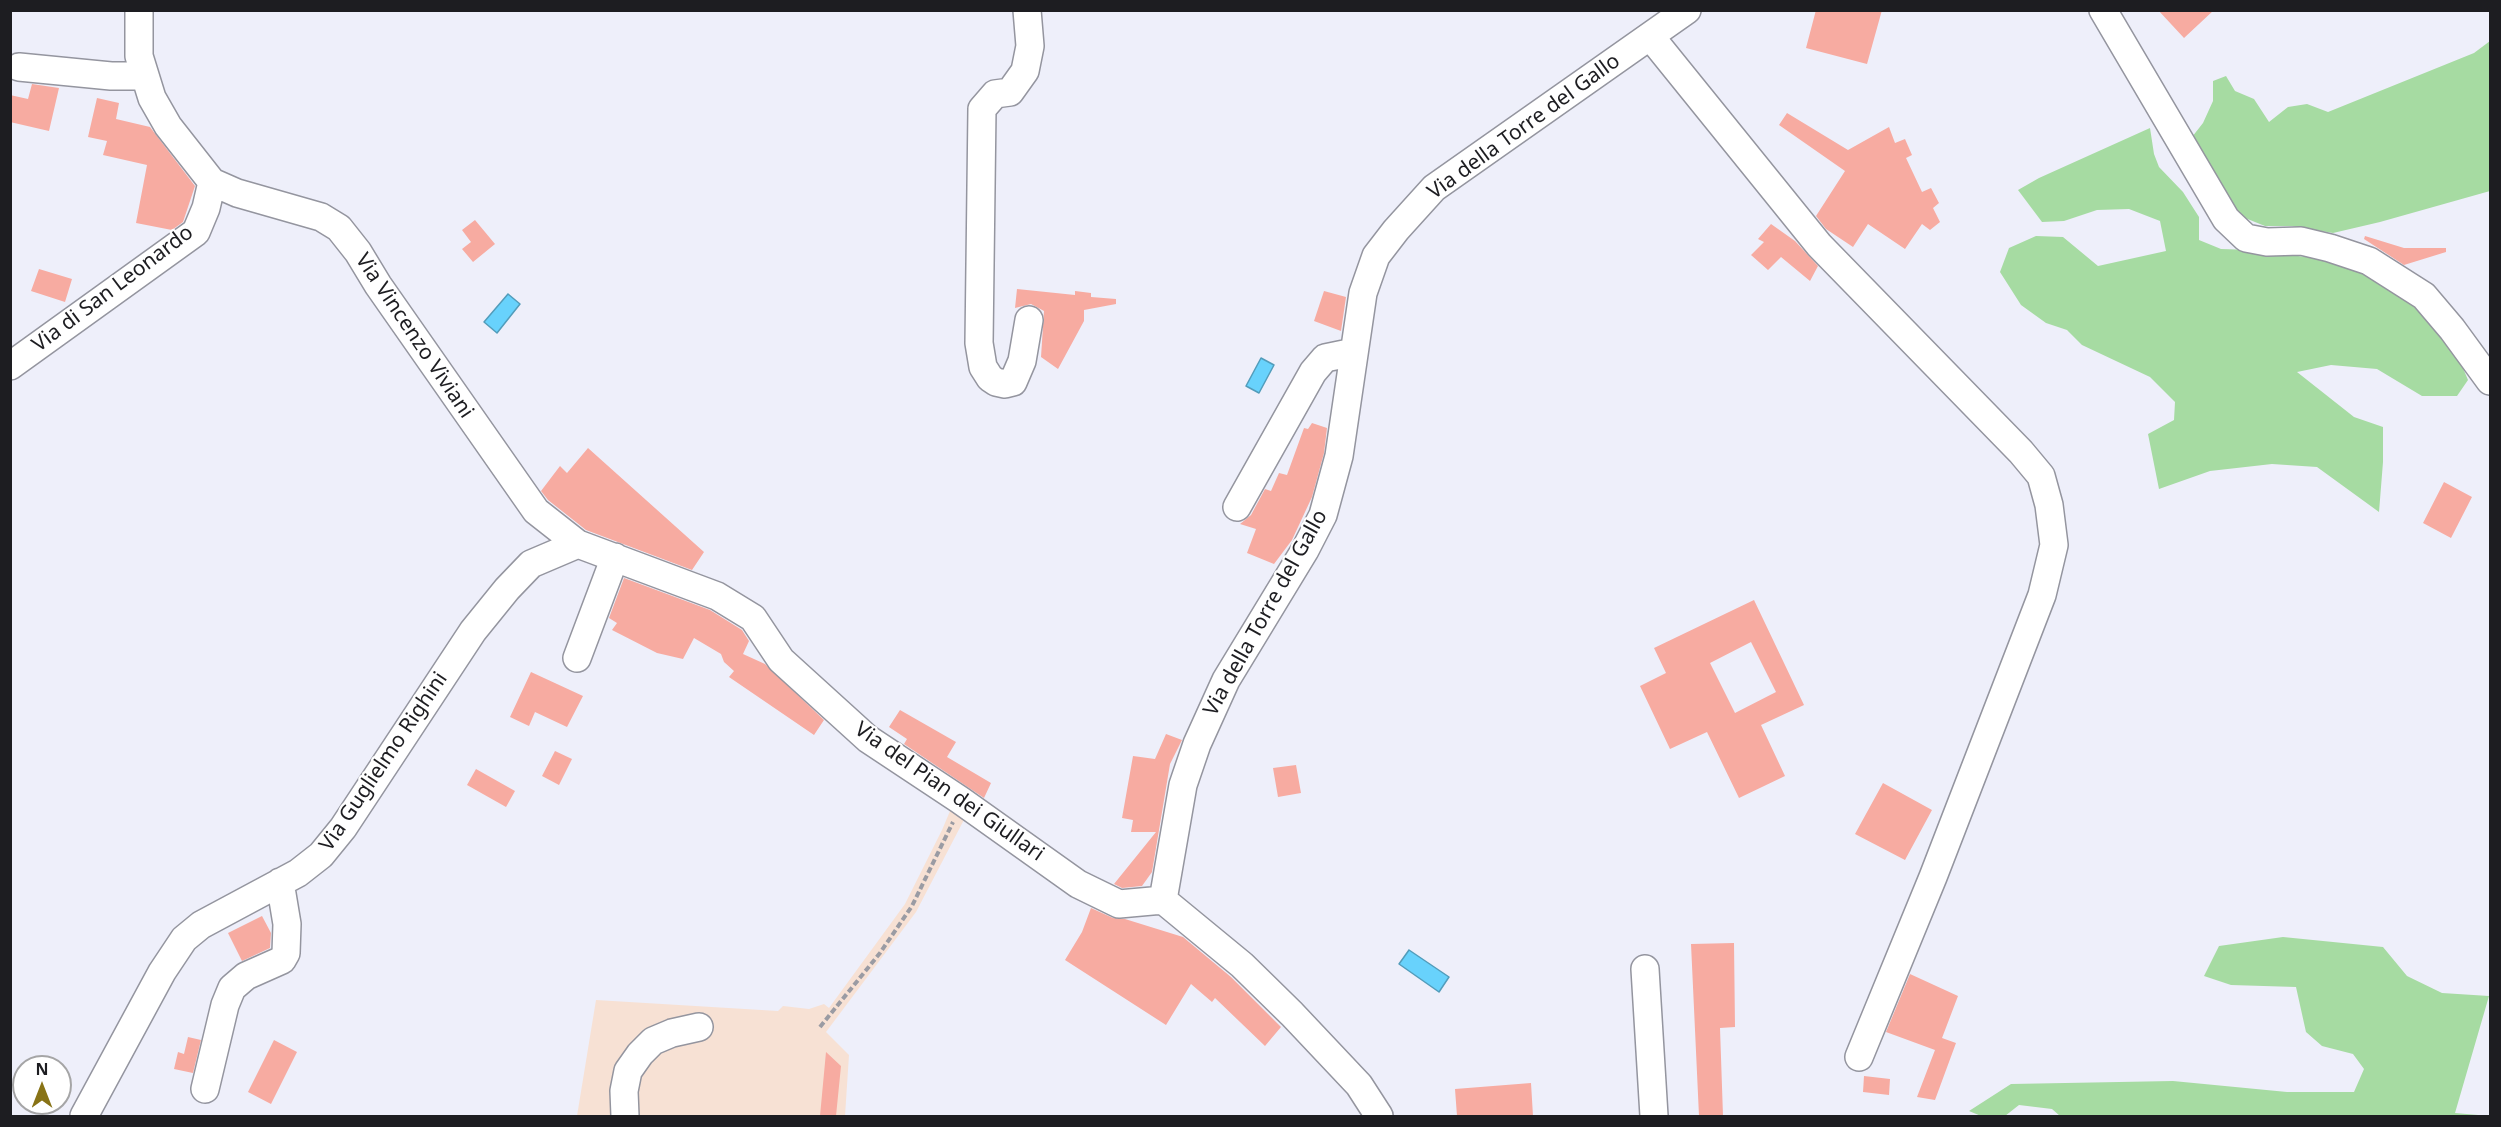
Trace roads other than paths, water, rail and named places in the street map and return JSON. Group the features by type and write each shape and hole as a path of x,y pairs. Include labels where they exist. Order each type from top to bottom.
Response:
{"street":[{"path":"139,10 139,56 152,98 168,126 212,182"},
{"path":"1027,10 1030,46 1025,71 1010,92 995,94 982,109 979,343 983,368 996,382 1005,384 1013,382 1017,375 1029,320"},
{"name":"Via della Torre del Gallo","path":"1163,900 1183,785 1201,735 1226,680 1305,550 1323,515 1339,456 1363,293 1376,256 1434,188 1687,10"},
{"path":"2103,10 2226,219 2246,238 2267,242 2301,241 2369,261 2424,296 2452,329 2490,381"},
{"path":"1650,36 1819,245 2021,452 2041,476 2049,506 2054,545 2042,595 1933,877 1859,1057"},
{"path":"19,67 111,76 145,76"},
{"name":"Via di San Leonardo","path":"10,366 196,232 206,207 212,182"},
{"name":"Via Vincenzo Viviani","path":"212,182 237,193 321,217 339,228 358,252 378,285 536,511 578,544"},
{"path":"1237,507 1324,358 1354,352"},
{"name":"Via del Pian dei Giullari","path":"578,544 717,596 753,618 781,660 868,739 965,803 1078,884 1119,904 1163,900"},
{"name":"Via Guglielmo Righini","path":"84,1116 162,972 184,939 201,925 280,882 321,855 343,828 473,630 531,564 578,544"},
{"path":"577,658 615,557"},
{"path":"205,1089 225,1005 232,988 246,976 282,960 286,953 287,924 280,882"},
{"path":"1163,900 1242,965 1292,1014 1359,1085 1379,1116"},
{"path":"1645,969 1654,1116"},
{"path":"625,1116 624,1092 628,1071 640,1054 653,1041 672,1032 699,1027"}],"water":[{"path":"508,294 520,304 497,333 484,322"},
{"path":"1261,358 1274,365 1259,393 1246,386"},
{"path":"1409,950 1449,977 1439,992 1399,964"}]}
